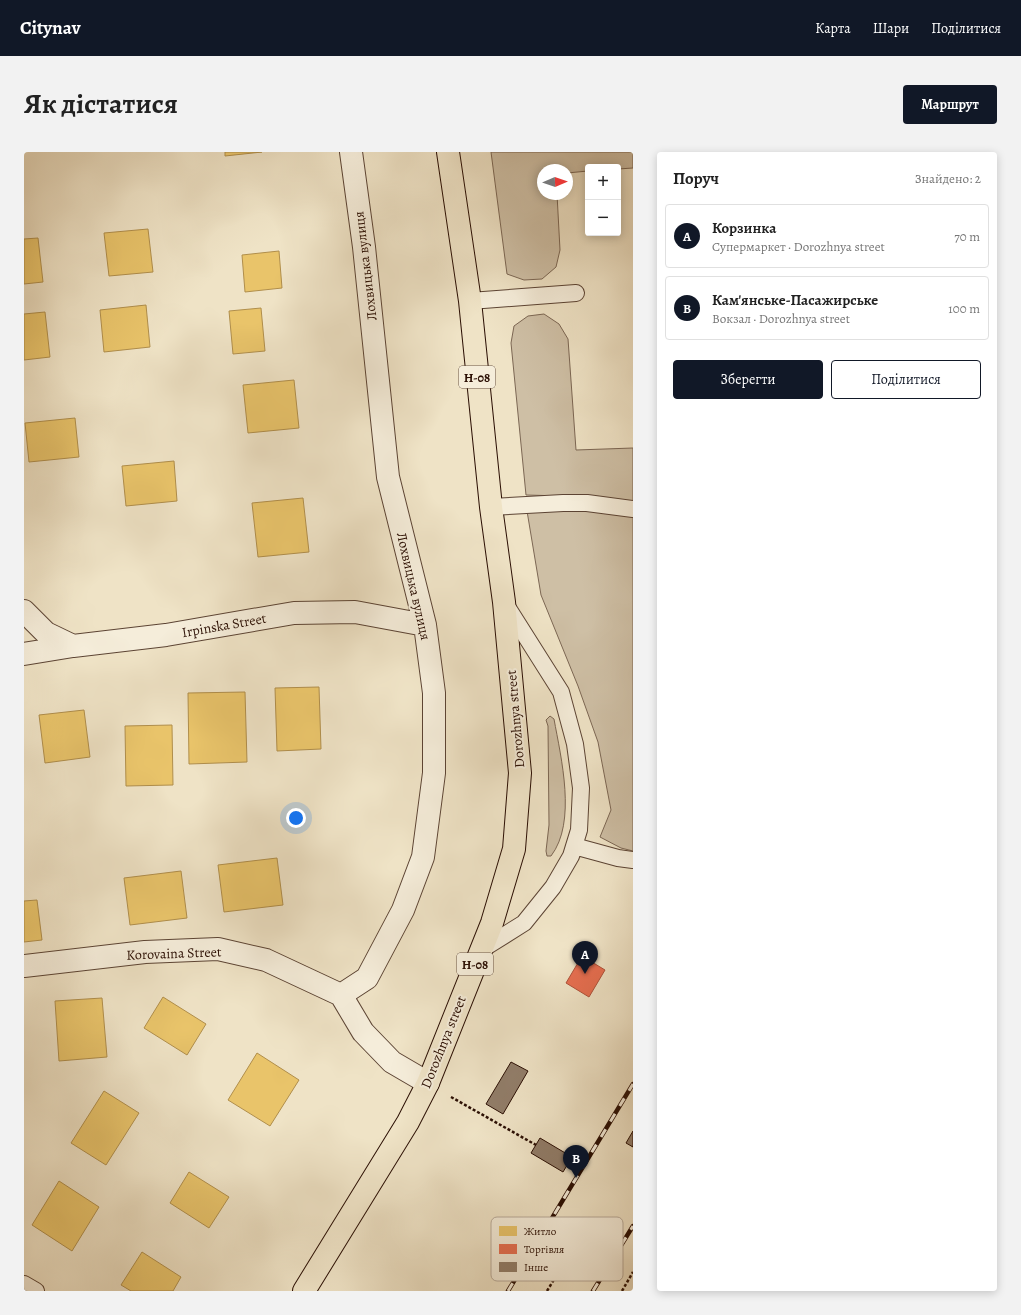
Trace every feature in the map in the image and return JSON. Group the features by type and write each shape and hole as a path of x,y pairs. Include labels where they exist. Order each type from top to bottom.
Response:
{"main road":[{"name":"Н-08","path":"448,152 470,302 491,507 504,602"},
{"name":"Dorozhnya street","path":"304,1291 408,1122 428,1083 492,923 514,849 520,773 504,602"}],"street":[{"name":"Лохвицька вулиця","path":"341,995 367,978 403,910 423,857 434,765 434,693 425,625 388,478 364,247 351,152"},
{"path":"24,611 46,633 73,646"},
{"name":"Irpinska Street","path":"24,654 73,646 166,635 294,613 355,612 425,625"},
{"name":"Korovaina Street","path":"24,966 145,952 218,949 266,960 341,995"},
{"path":"341,995 363,1032 382,1052 392,1062 428,1083"}],"lane":[{"path":"470,302 576,293"},
{"path":"491,507 587,503 633,509"},
{"path":"481,950 524,923 553,887 571,856 579,830 581,788 575,744 560,692 504,602"},
{"path":"574,846 618,858 633,860"},
{"path":"24,1284 36,1291"}],"path":[{"path":"428,1083 536,1145"},
{"path":"622,1291 633,1272"},
{"path":"547,1291 553,1281"}],"shaded area":[{"path":"491,152 633,152 633,168 621,169 621,164 585,164 585,171 573,172 573,164 537,164 537,200 557,200 560,250 556,267 542,279 524,280 507,274"},
{"path":"544,314 559,324 568,339 576,450 633,448 633,504 563,496 526,495 511,343 514,326 528,316"},
{"path":"588,509 633,515 633,851 621,848 600,837 611,810 598,742 578,686 541,595 527,511"},
{"path":"550,716 554,719 560,752 565,789 565,808 559,842 551,856 547,856 546,851 549,825 548,726 546,720"}],"building: Житло":[{"path":"225,152 262,152 225,156"},
{"path":"148,229 153,272 109,276 104,233"},
{"path":"38,238 43,282 24,284 24,239"},
{"path":"279,251 282,288 245,292 242,255"},
{"path":"146,305 150,347 104,352 100,310"},
{"path":"261,308 265,351 233,354 229,311"},
{"path":"45,312 50,357 24,360 24,314"},
{"path":"294,380 299,428 248,433 243,385"},
{"path":"75,418 79,457 29,462 25,423"},
{"path":"174,461 177,501 126,506 122,466"},
{"path":"303,498 309,552 258,557 252,503"},
{"path":"319,687 321,749 277,751 275,688"},
{"path":"245,692 247,762 189,764 188,693"},
{"path":"84,710 90,757 45,763 39,715"},
{"path":"172,725 173,785 126,786 125,726"},
{"path":"277,858 283,905 224,912 218,865"},
{"path":"181,871 187,918 130,925 124,878"},
{"path":"37,900 42,940 24,942 24,901"},
{"path":"163,997 206,1024 187,1055 144,1028"},
{"path":"102,998 107,1057 59,1061 55,1001"},
{"path":"257,1053 299,1080 270,1126 228,1100"},
{"path":"104,1091 139,1113 106,1165 71,1143"},
{"path":"189,1172 229,1197 209,1228 170,1203"},
{"path":"59,1181 99,1207 72,1251 32,1225"},
{"path":"142,1252 181,1277 173,1291 131,1291 121,1285"}],"building: Торгівля":[{"path":"582,956 605,970 589,997 566,983"}],"building: Інше":[{"path":"511,1062 528,1071 503,1114 486,1104"},
{"path":"633,1131 633,1147 626,1143"},
{"path":"540,1138 572,1157 563,1172 531,1153"}],"railway":[{"path":"553,1217 633,1084"},
{"path":"623,1242 633,1226"},
{"path":"508,1291 514,1281"},
{"path":"593,1291 599,1281"}],"place":[{"name":"Корзинка","path":"585,974"},
{"name":"Кам'янське-Пасажирське","path":"576,1178"}]}
